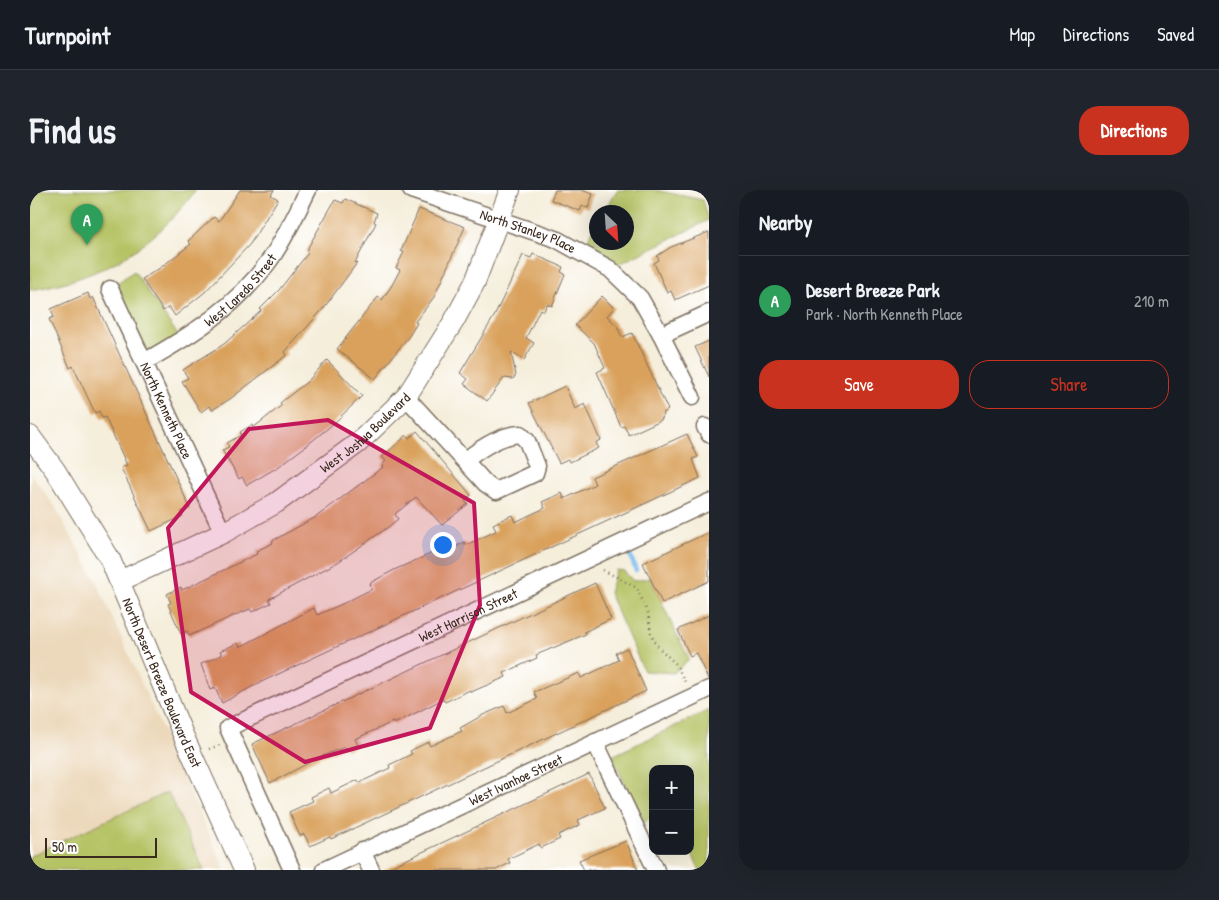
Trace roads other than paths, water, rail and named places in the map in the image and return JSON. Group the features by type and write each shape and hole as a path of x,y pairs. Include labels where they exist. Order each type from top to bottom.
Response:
{"street":[{"name":"West Laredo Street","path":"144,362 186,338 217,316 247,288 269,261 284,237 308,190"},
{"name":"North Stanley Place","path":"411,190 556,239 610,269 640,298 692,397"},
{"name":"West Joshua Boulevard","path":"120,581 223,533 276,503 358,443 406,397 454,321 475,282 510,190"},
{"name":"North Kenneth Place","path":"110,288 223,533"},
{"path":"661,335 709,313"},
{"path":"406,397 466,460"},
{"name":"North Desert Breeze Boulevard East","path":"30,436 74,499 100,542 120,581 184,737 244,870"},
{"name":"West Harrison Street","path":"292,870 230,734 709,502"},
{"name":"West Ivanhoe Street","path":"324,870 709,689"},
{"path":"595,742 656,870"},
{"path":"362,851 371,870"}],"waterway":[{"path":"627,546 636,571"}],"place":[{"name":"Desert Breeze Park","path":"87,245"}]}
